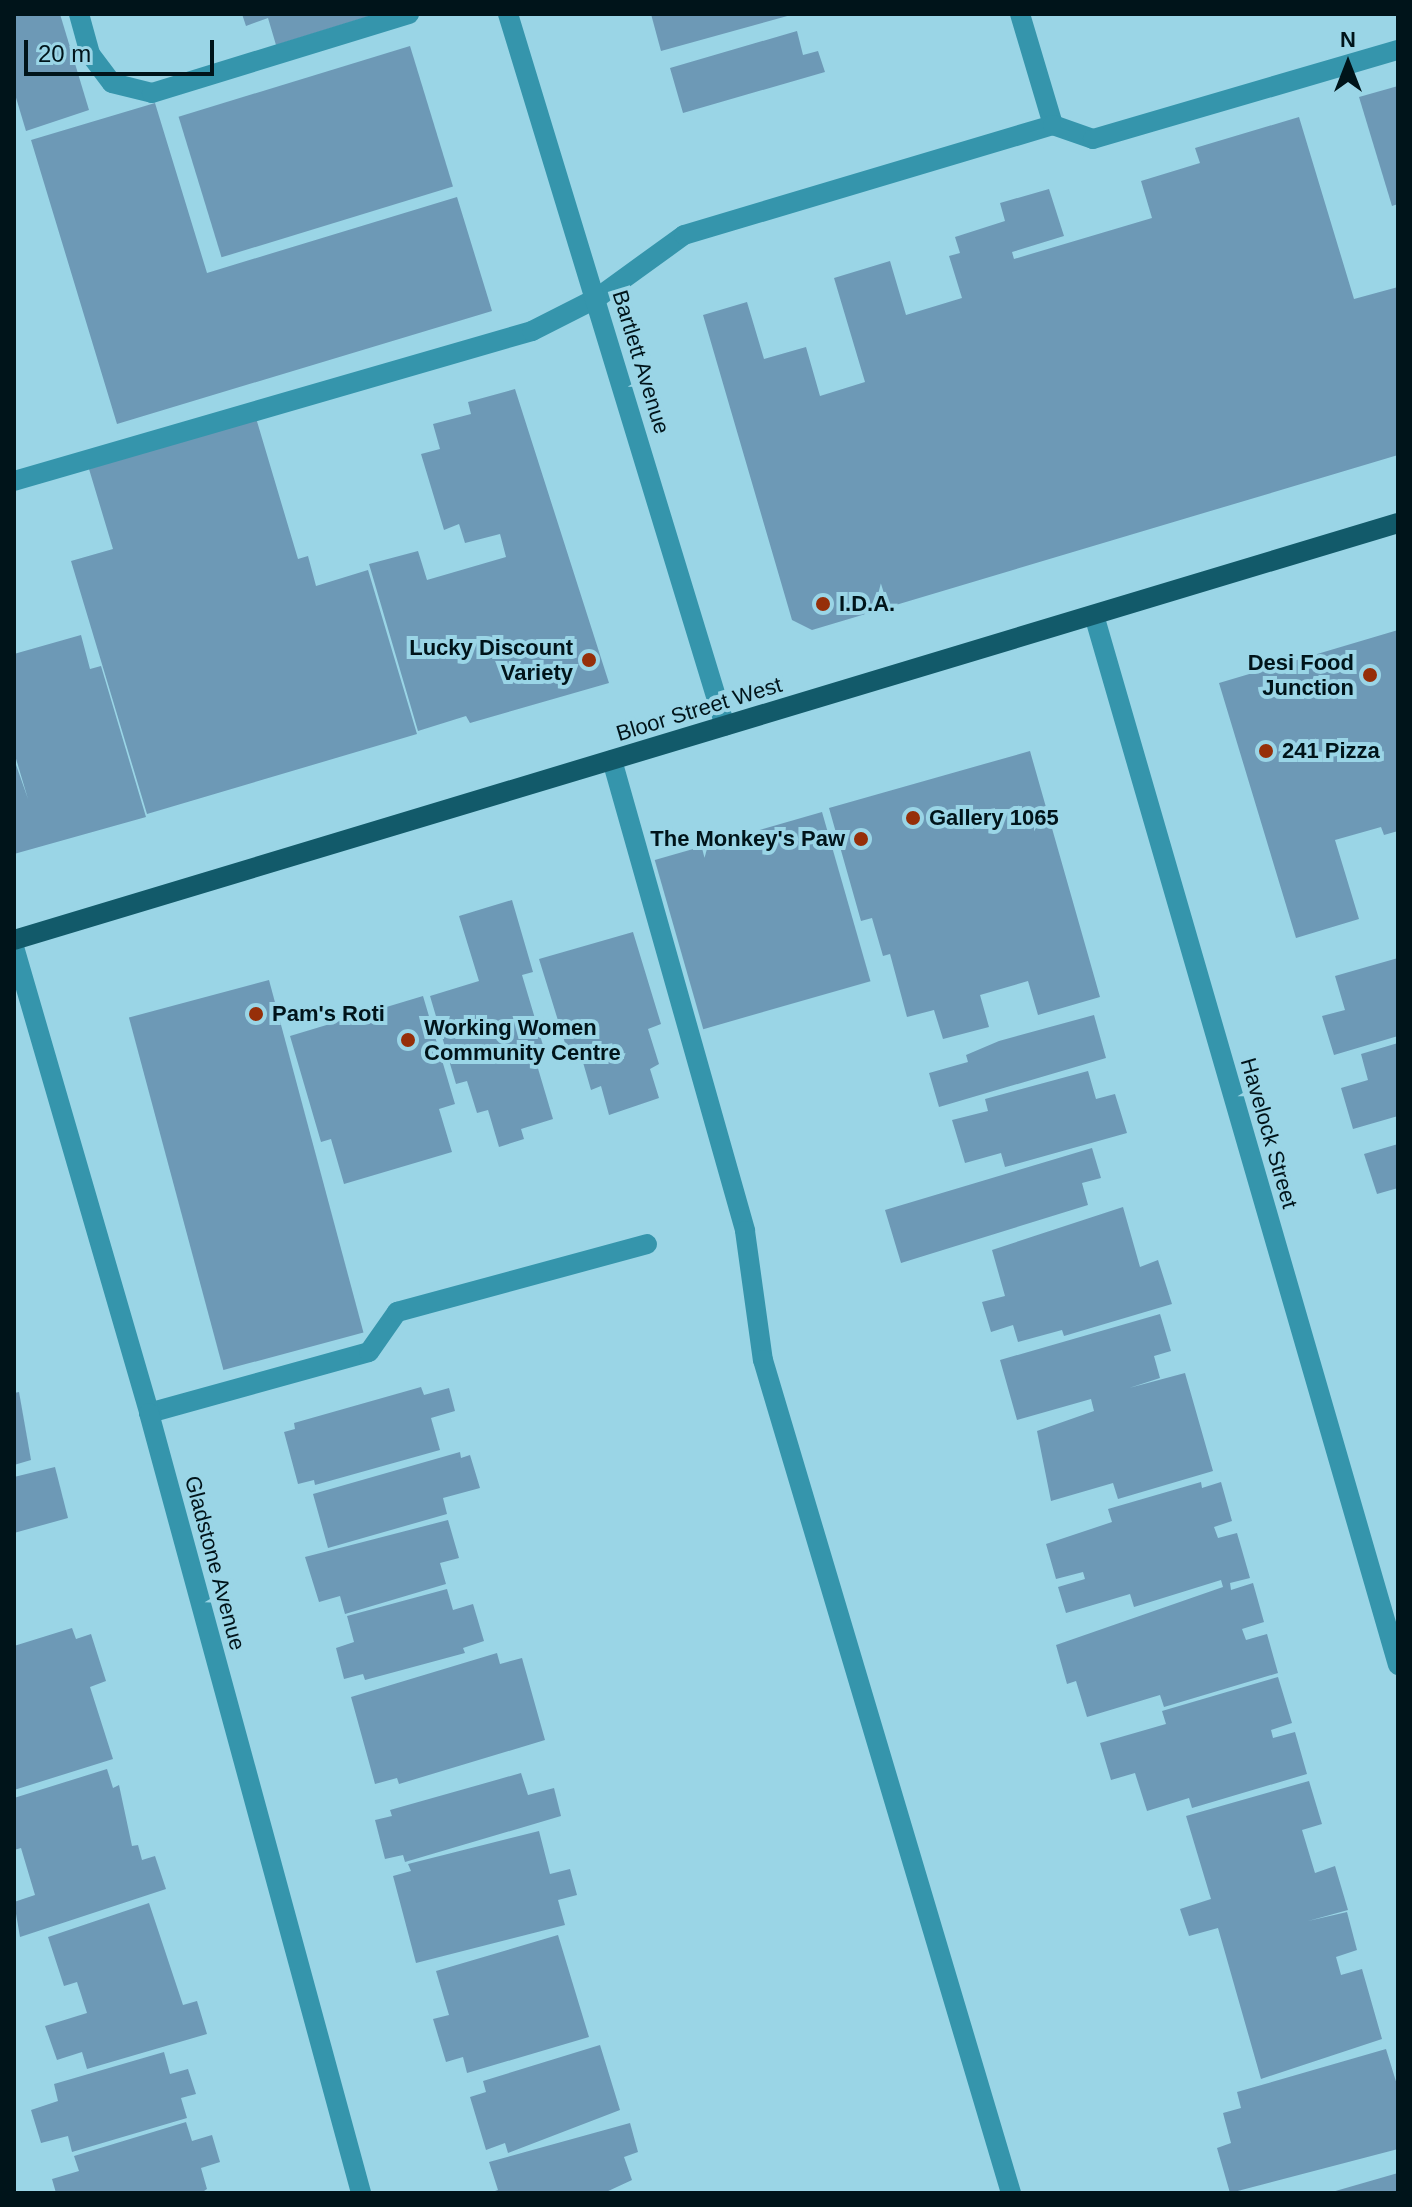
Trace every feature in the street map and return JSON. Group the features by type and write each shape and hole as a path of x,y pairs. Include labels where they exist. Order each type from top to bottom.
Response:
{"main road":[{"name":"Bloor Street West","path":"14,940 1398,523"}],"street":[{"path":"79,14 90,54 112,83 152,93 409,14"},
{"name":"Bartlett Avenue","path":"508,14 725,726"},
{"path":"1020,14 1053,125"},
{"path":"14,481 532,331 597,298 684,235 1053,125 1093,139 1398,50"},
{"name":"Havelock Street","path":"1094,615 1398,1665"},
{"path":"612,760 745,1231 763,1360 1011,2193"},
{"name":"Gladstone Avenue","path":"14,947 149,1413 361,2193"},
{"path":"149,1413 369,1352 397,1312 647,1244"}],"building":[{"path":"14,14 60,14 89,110 26,131 14,91"},
{"path":"242,14 373,15 276,45 268,18 246,26"},
{"path":"651,14 791,14 791,15 661,51"},
{"path":"797,31 803,55 818,51 825,72 683,113 670,68"},
{"path":"410,46 453,187 222,257 179,117"},
{"path":"1398,86 1398,204 1392,206 1359,97"},
{"path":"155,103 207,273 457,197 492,311 117,424 31,140"},
{"path":"1299,117 1354,299 1398,287 1398,455 812,630 792,620 703,315 747,302 764,359 806,347 820,396 865,382 834,278 890,261 906,315 962,298 949,256 960,253 955,237 1005,221 1000,203 1049,189 1064,236 1012,252 1014,259 1152,218 1141,181 1200,163 1195,148"},
{"path":"515,389 609,683 470,723 466,716 418,731 369,564 418,551 427,580 506,557 500,534 465,543 459,524 444,530 421,454 440,449 433,424 471,414 468,402"},
{"path":"256,418 298,559 308,556 316,586 368,570 417,734 147,814 71,561 113,549 89,469"},
{"path":"1398,630 1398,831 1384,835 1381,827 1335,840 1359,919 1296,938 1219,683"},
{"path":"81,635 90,669 101,666 146,817 14,854 14,759 28,799 14,752 14,654"},
{"path":"1030,751 1100,997 1038,1015 1028,981 980,995 989,1027 943,1039 934,1010 907,1017 890,954 883,956 872,918 861,921 829,808"},
{"path":"822,812 871,981 703,1029 655,860"},
{"path":"512,900 533,972 522,975 545,1052 534,1055 553,1119 521,1129 524,1139 499,1147 488,1110 477,1113 467,1081 456,1084 430,996 479,981 459,916"},
{"path":"633,932 661,1024 648,1029 659,1064 650,1069 659,1098 609,1115 601,1086 591,1090 580,1052 569,1056 539,959"},
{"path":"1398,958 1398,1036 1334,1055 1322,1016 1345,1010 1335,976"},
{"path":"269,980 363,1333 223,1370 129,1018"},
{"path":"423,996 455,1104 439,1109 452,1152 344,1184 331,1139 321,1142 290,1036"},
{"path":"1094,1015 1106,1058 939,1107 929,1073 968,1062 966,1055 999,1041"},
{"path":"1398,1043 1398,1116 1353,1129 1341,1088 1368,1080 1361,1054"},
{"path":"1088,1071 1096,1099 1115,1094 1127,1133 1005,1167 1001,1153 965,1163 952,1120 988,1111 985,1099"},
{"path":"1398,1144 1398,1188 1377,1194 1364,1154"},
{"path":"1092,1148 1101,1178 1082,1183 1088,1205 901,1263 885,1210"},
{"path":"1123,1207 1140,1267 1158,1260 1172,1304 1064,1336 1062,1330 1018,1342 1013,1325 991,1332 982,1302 1005,1296 992,1250"},
{"path":"1160,1314 1171,1351 1154,1356 1160,1378 1129,1388 1185,1373 1213,1471 1118,1499 1113,1483 1051,1501 1037,1431 1094,1411 1091,1399 1017,1420 1000,1360"},
{"path":"421,1387 424,1395 449,1388 455,1411 431,1418 440,1450 315,1485 314,1480 298,1484 284,1432 295,1429 294,1423"},
{"path":"19,1392 31,1460 14,1465 14,1393"},
{"path":"460,1452 461,1458 470,1455 480,1488 443,1498 447,1514 328,1548 313,1494"},
{"path":"55,1467 68,1518 14,1533 14,1477"},
{"path":"1201,1482 1202,1488 1221,1482 1232,1521 1214,1527 1218,1538 1237,1533 1250,1578 1230,1583 1231,1590 1253,1583 1264,1622 1242,1629 1246,1640 1267,1634 1278,1673 1164,1707 1160,1695 1087,1717 1076,1681 1067,1684 1056,1645 1223,1587 1221,1580 1134,1607 1130,1594 1066,1613 1058,1587 1085,1579 1083,1572 1056,1579 1046,1544 1112,1522 1108,1509"},
{"path":"448,1520 459,1558 440,1563 446,1584 345,1614 340,1596 319,1602 305,1557"},
{"path":"447,1589 453,1610 473,1604 484,1641 463,1648 465,1653 365,1680 363,1674 344,1679 336,1648 354,1642 347,1616"},
{"path":"72,1628 76,1639 91,1634 106,1681 90,1687 113,1759 14,1790 14,1646"},
{"path":"497,1653 500,1664 522,1658 545,1740 399,1784 397,1778 375,1784 351,1697"},
{"path":"1278,1677 1292,1723 1271,1730 1273,1738 1295,1732 1307,1774 1192,1808 1189,1798 1147,1811 1135,1773 1111,1780 1100,1743 1166,1724 1162,1711"},
{"path":"107,1769 113,1788 119,1785 132,1846 138,1845 142,1860 155,1856 166,1889 20,1937 14,1902 35,1895 21,1848 14,1850 14,1798"},
{"path":"521,1773 528,1795 554,1788 561,1816 405,1862 403,1855 385,1859 375,1820 392,1816 390,1810"},
{"path":"1309,1781 1322,1824 1302,1830 1315,1873 1335,1866 1348,1910 1308,1921 1347,1912 1357,1950 1336,1957 1341,1975 1362,1969 1382,2039 1261,2079 1218,1928 1189,1936 1180,1909 1211,1899 1186,1816"},
{"path":"539,1831 550,1874 570,1869 577,1895 558,1900 565,1925 416,1963 393,1876 411,1871 408,1864"},
{"path":"149,1903 183,2005 197,2001 207,2034 87,2069 82,2052 57,2060 45,2026 87,2013 77,1982 64,1986 48,1937"},
{"path":"558,1935 589,2037 467,2073 463,2057 446,2062 433,2019 449,2015 436,1971"},
{"path":"600,2045 620,2110 508,2153 505,2143 486,2150 470,2097 486,2092 483,2081"},
{"path":"1386,2049 1398,2088 1398,2149 1230,2193 1217,2148 1231,2143 1223,2113 1241,2108 1237,2092"},
{"path":"164,2052 170,2074 188,2069 196,2094 181,2098 187,2118 72,2152 68,2136 41,2143 31,2110 58,2101 54,2084"},
{"path":"186,2122 192,2141 212,2135 220,2162 201,2168 207,2189 201,2193 56,2193 52,2179 79,2171 74,2156"},
{"path":"630,2123 638,2152 624,2157 632,2180 604,2193 489,2193 498,2190 489,2162"},
{"path":"1398,2173 1398,2193 1332,2193 1332,2192"}],"place":[{"name":"I.D.A.","path":"823,604"},
{"name":"Lucky Discount Variety","path":"589,660"},
{"name":"Desi Food Junction","path":"1370,675"},
{"name":"241 Pizza","path":"1266,751"},
{"name":"Gallery 1065","path":"913,818"},
{"name":"The Monkey's Paw","path":"861,839"},
{"name":"Pam's Roti","path":"256,1014"},
{"name":"Working Women Community Centre","path":"408,1040"}]}
